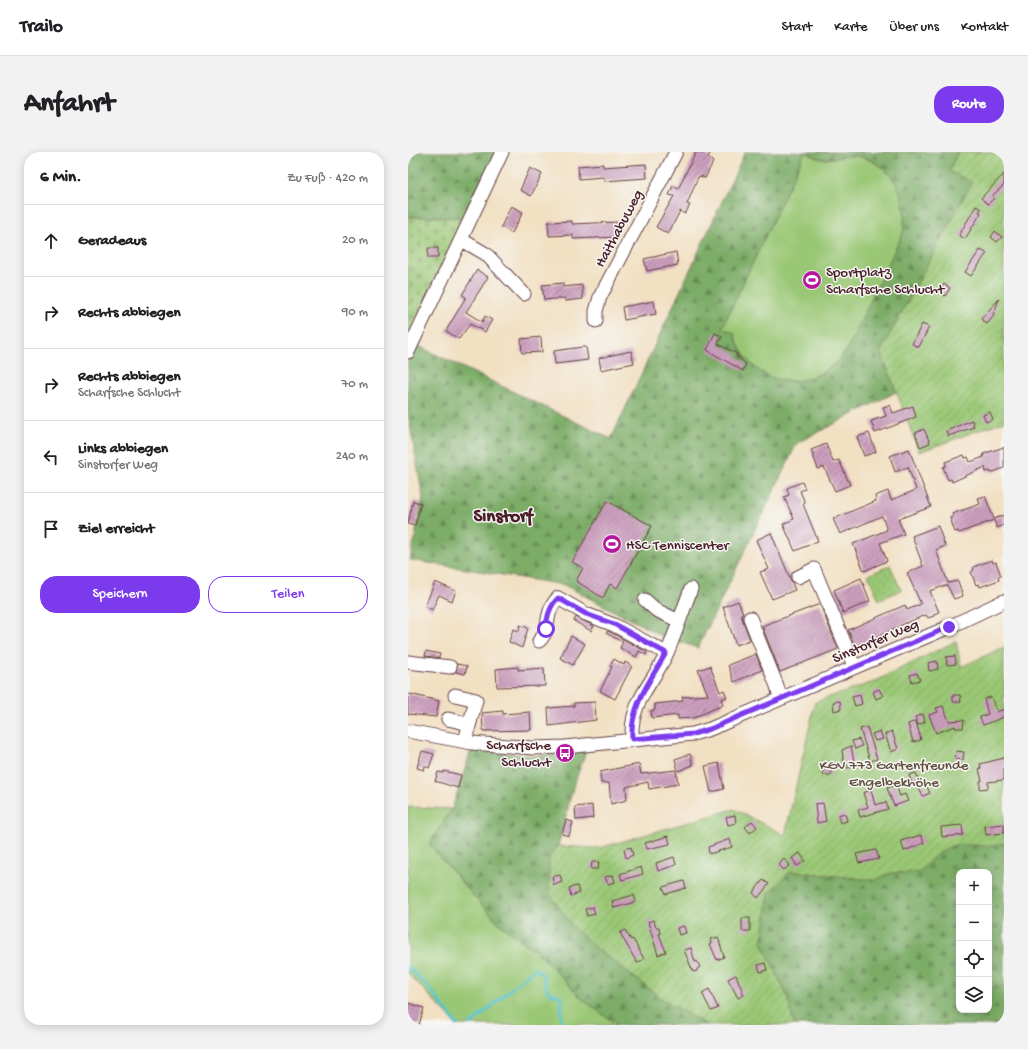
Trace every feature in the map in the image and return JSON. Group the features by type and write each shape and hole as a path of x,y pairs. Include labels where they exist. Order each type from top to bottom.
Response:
{"street":[{"path":"408,352 462,240 502,152"},
{"name":"Haithabuweg","path":"596,321 596,311 600,297 676,152"},
{"path":"462,240 486,254 524,294"},
{"path":"798,577 814,569 854,666"},
{"path":"632,739 631,727 635,707 666,653 691,589"},
{"path":"539,641 545,632 551,605 558,598 586,614 614,624 666,653"},
{"path":"645,600 656,610 679,620"},
{"name":"Sinstorfer Weg","path":"408,731 465,741 533,748 565,747 693,734 710,729 854,666 949,627 1004,601"},
{"path":"750,618 777,686 780,698"},
{"path":"408,662 450,667"},
{"path":"455,695 476,700 465,741"},
{"path":"448,718 469,724"}],"green space":[{"path":"408,152 495,152 465,218 408,217"},
{"path":"745,152 805,152 722,328 734,333 742,352 754,366 768,376 784,380 800,380 817,375 833,365 847,350 903,233 904,207 901,195 889,174 880,165 869,159 856,156 823,159 806,152 958,152 949,171 972,182 881,351 896,392 797,443 698,648 662,636 564,585 410,560 423,498 408,413 408,341 611,439"},
{"name":"Sportplatz Scharfsche Schlucht","path":"805,152 820,159 855,156 864,158 881,166 894,180 903,196 905,205 905,219 903,233 847,350 833,365 817,375 800,380 784,380 768,376 754,366 742,352 734,333 722,328"},
{"path":"958,152 1004,152 1004,421 919,452 881,351 972,182 949,171"},
{"path":"408,217 465,218 408,336"},
{"path":"890,565 901,590 879,600 868,575"},
{"name":"KGV 773 Gartenfreunde Engelbekhöhe","path":"956,641 961,667 1004,647 1004,843 991,846 962,844 951,846 938,854 919,872 891,873 874,880 791,871 769,893 762,943 788,998 794,1025 707,1025 664,1000 590,943 573,927 549,893 549,857 558,846 599,848 734,809 785,835 815,702 874,682"},
{"path":"471,750 534,756 586,751 573,788 558,846 549,857 573,927 590,943 664,1000 707,1025 617,1025 582,999 541,955 501,925 469,891 429,844 452,809"},
{"path":"408,807 452,809 429,844 469,891 501,925 541,955 582,999 617,1025 457,1025 408,973"},
{"path":"1004,843 1004,1025 794,1025 788,998 762,943 769,893 791,871 874,880 891,873 919,872 938,854 951,846 962,844 991,846"}],"building":[{"path":"696,152 711,152 708,157 713,162 705,178 700,176 698,177 687,204 690,205 685,214 680,211 668,234 656,227 674,196 669,195 673,186 678,189"},
{"path":"603,164 603,167 646,164 647,178 604,181 604,177 579,179 578,166"},
{"path":"530,168 542,174 531,196 520,190"},
{"path":"1004,174 1004,185 992,196 994,198 988,204 981,198"},
{"path":"511,206 523,212 512,233 501,227"},
{"path":"976,206 981,209 979,212 981,213 965,239 959,235"},
{"path":"572,221 572,224 617,222 617,237 573,239 573,235 549,236 548,222"},
{"path":"995,231 1002,237 997,242 991,237"},
{"path":"428,248 438,248 438,258 428,258"},
{"path":"980,250 987,253 971,276 965,272"},
{"path":"676,252 678,265 647,271 644,259"},
{"path":"477,270 488,277 466,312 482,322 485,316 492,320 485,332 470,324 459,339 446,331 466,297 462,295"},
{"path":"563,283 563,287 582,285 583,299 565,301 565,298 544,300 542,285"},
{"path":"944,284 950,288 945,296 939,292"},
{"path":"999,299 992,318 987,324 981,319"},
{"path":"654,301 656,314 624,320 622,307"},
{"path":"922,324 929,327 919,347 912,344"},
{"path":"715,333 722,336 718,344 737,354 736,356 746,364 743,371 707,350"},
{"path":"541,337 542,352 522,353 521,339"},
{"path":"586,347 588,360 555,364 554,351"},
{"path":"631,351 634,363 601,370 599,358"},
{"path":"890,405 893,413 913,406 916,417 875,433 871,421 886,416 883,407"},
{"path":"990,412 993,419 986,422 983,415"},
{"path":"972,420 974,427 948,436 946,431"},
{"path":"924,429 930,443 920,447 915,433"},
{"path":"869,433 876,452 864,456 857,437"},
{"path":"826,444 833,462 839,460 850,485 835,491 824,467 818,469 811,450"},
{"path":"1004,447 1004,468 991,473 990,471 986,472 985,467 952,482 951,479 948,480 943,467 946,466 945,462 964,455 965,458 968,457 970,462 984,457 983,454"},
{"path":"909,449 931,507 898,519 904,534 880,543 887,561 864,571 853,544 887,530 882,516 840,534 833,519 876,501 875,496 888,491 891,500 916,490 908,467 895,472 890,456"},
{"path":"802,482 805,489 800,491 805,503 803,504 818,541 795,551 783,524 794,519 784,497 789,495 787,488"},
{"path":"985,496 994,519 1004,515 1004,525 997,528 994,520 959,533 958,531 955,532 950,518 953,517 952,514 980,504 978,498"},
{"path":"413,501 421,503 415,526 408,524"},
{"name":"HSC Tenniscenter","path":"607,501 652,526 617,588 610,584 603,598 576,581 583,568 572,562"},
{"path":"938,526 945,546 936,550 948,583 958,581 963,596 954,599 947,585 930,591 939,612 934,614 934,616 928,618 926,615 923,616 899,626 875,639 855,646 848,630 905,605 907,610 921,604 907,573 923,566 912,536"},
{"path":"771,533 795,590 772,599 760,572 769,569 756,540"},
{"path":"992,560 993,563 996,562 1001,576 998,577 999,580 980,587 979,584 976,585 971,572 974,570 973,567"},
{"path":"861,578 870,601 843,613 834,590"},
{"path":"435,582 456,591 452,601 439,595 432,610 425,606"},
{"path":"738,601 743,613 741,614 750,640 736,645 723,607"},
{"path":"820,604 838,649 780,672 762,626"},
{"path":"576,617 594,626 591,631 574,621"},
{"path":"520,625 528,628 522,648 509,642 513,629 519,631"},
{"path":"608,631 647,652 646,655 639,651 636,657 620,648 623,642 606,633"},
{"path":"571,636 585,644 573,665 560,658"},
{"path":"426,651 440,654 439,658 425,656"},
{"path":"756,654 762,670 734,682 728,665"},
{"path":"955,656 956,664 947,665 946,657"},
{"path":"614,659 624,665 625,662 632,666 615,699 600,691 612,667 610,666"},
{"path":"937,661 938,669 929,671 928,663"},
{"path":"457,664 467,666 465,674 456,672"},
{"path":"710,666 720,692 724,690 727,697 721,699 723,705 693,718 678,719 678,715 652,718 651,711 655,710 655,704 683,701 682,697 708,695 698,670"},
{"path":"518,667 518,670 544,668 545,686 497,687 496,669"},
{"path":"917,673 920,680 912,682 910,675"},
{"path":"879,689 883,696 876,699 873,692"},
{"path":"410,694 439,701 436,717 408,714 408,695"},
{"path":"860,695 862,704 855,706 852,697"},
{"path":"953,695 960,695 961,702 953,702"},
{"path":"991,697 997,712 1004,709 1004,717 983,725 980,717 988,714 984,699"},
{"path":"840,701 841,709 834,711 833,702"},
{"path":"595,702 596,720 549,726 548,708 574,706 574,703"},
{"path":"943,706 949,721 964,720 963,728 955,728 955,726 936,733 929,715 938,712 936,708"},
{"path":"503,711 503,714 530,712 531,730 483,731 482,713"},
{"path":"923,714 925,722 918,725 915,717"},
{"path":"916,721 921,740 913,742 908,724"},
{"path":"867,727 877,759 870,761 860,729"},
{"path":"880,731 883,739 875,741 872,734"},
{"path":"892,731 898,749 891,752 885,734"},
{"path":"859,739 862,746 855,749 852,741"},
{"path":"851,746 855,767 847,768 847,764 844,765 842,750"},
{"path":"422,751 434,754 429,768 425,766 424,770 417,768"},
{"path":"956,751 964,752 963,760 955,759"},
{"path":"690,754 693,765 678,771 675,759"},
{"path":"1004,758 1004,780 988,782 988,788 980,789 980,781 982,781 979,769 981,768 980,764"},
{"path":"719,763 724,789 711,792 705,766"},
{"path":"639,764 641,774 676,770 678,784 649,789 648,782 626,787 627,800 611,804 609,783 601,783 600,772"},
{"path":"823,767 832,767 831,775 823,775"},
{"path":"444,771 461,775 458,788 435,781 438,772 443,773"},
{"path":"916,773 919,781 912,784 909,775"},
{"path":"896,785 900,796 905,794 908,801 894,806 887,788"},
{"path":"926,785 930,793 923,796 919,788"},
{"path":"871,790 875,805 886,802 888,809 860,817 858,810 868,807 863,793"},
{"path":"823,803 826,821 817,823 815,804"},
{"path":"592,805 593,818 576,820 575,807"},
{"path":"845,813 847,821 840,823 838,815"},
{"path":"735,815 736,823 728,825 726,817"},
{"path":"566,820 573,822 569,836 562,834"},
{"path":"752,821 757,827 750,833 745,827"},
{"path":"1004,824 1004,833 986,835 985,826"},
{"path":"962,825 963,835 942,837 941,827"},
{"path":"921,835 924,843 904,851 901,841"},
{"path":"668,836 670,844 647,849 645,843"},
{"path":"730,839 732,847 709,854 708,847"},
{"path":"631,847 633,855 626,858 624,849"},
{"path":"876,850 879,859 859,863 856,854"},
{"path":"800,853 805,861 797,866 792,858"},
{"path":"674,857 676,865 658,871 656,863"},
{"path":"784,859 790,865 784,870 779,865"},
{"path":"592,862 599,862 598,869 591,869"},
{"path":"641,867 643,874 622,880 620,874"},
{"path":"560,875 562,882 554,885 552,877"},
{"path":"613,875 615,882 608,884 605,877"},
{"path":"763,880 769,884 758,898 753,893"},
{"path":"684,881 686,888 666,894 663,887"},
{"path":"577,886 579,893 571,896 569,888"},
{"path":"634,895 636,902 614,908 612,901"},
{"path":"593,907 595,914 587,916 585,909"},
{"path":"742,918 750,918 750,931 742,931"},
{"path":"653,920 656,927 659,927 659,934 666,952 658,955 648,922"},
{"path":"684,926 686,933 679,935 677,928"},
{"path":"625,930 631,940 633,939 644,959 637,963 620,933"},
{"path":"718,937 724,957 717,960 710,944 712,943 711,939"},
{"path":"691,948 695,962 697,961 700,967 697,971 693,972 684,950"},
{"path":"765,963 767,970 760,972 758,965"},
{"path":"736,975 744,995 738,998 728,979"},
{"path":"709,989 718,1008 711,1011 702,993"},
{"path":"408,1003 424,1008 419,1025 408,1024"}],"waterway":[{"path":"408,967 429,988 457,1025"},
{"path":"470,1025 534,969 541,972 548,992 562,997 562,1025"}],"place":[{"name":"Sportplatz Scharfsche Schlucht","path":"812,280"},
{"name":"HSC Tenniscenter","path":"612,544"},
{"name":"Scharfsche Schlucht","path":"565,753"}],"district":[{"name":"Sinstorf","path":"503,514"}],"route":[{"path":"546,629 549,610 551,605 558,598 586,614 614,624 666,653 635,707 631,727 632,739 693,734 710,729 854,666 949,627"}]}
